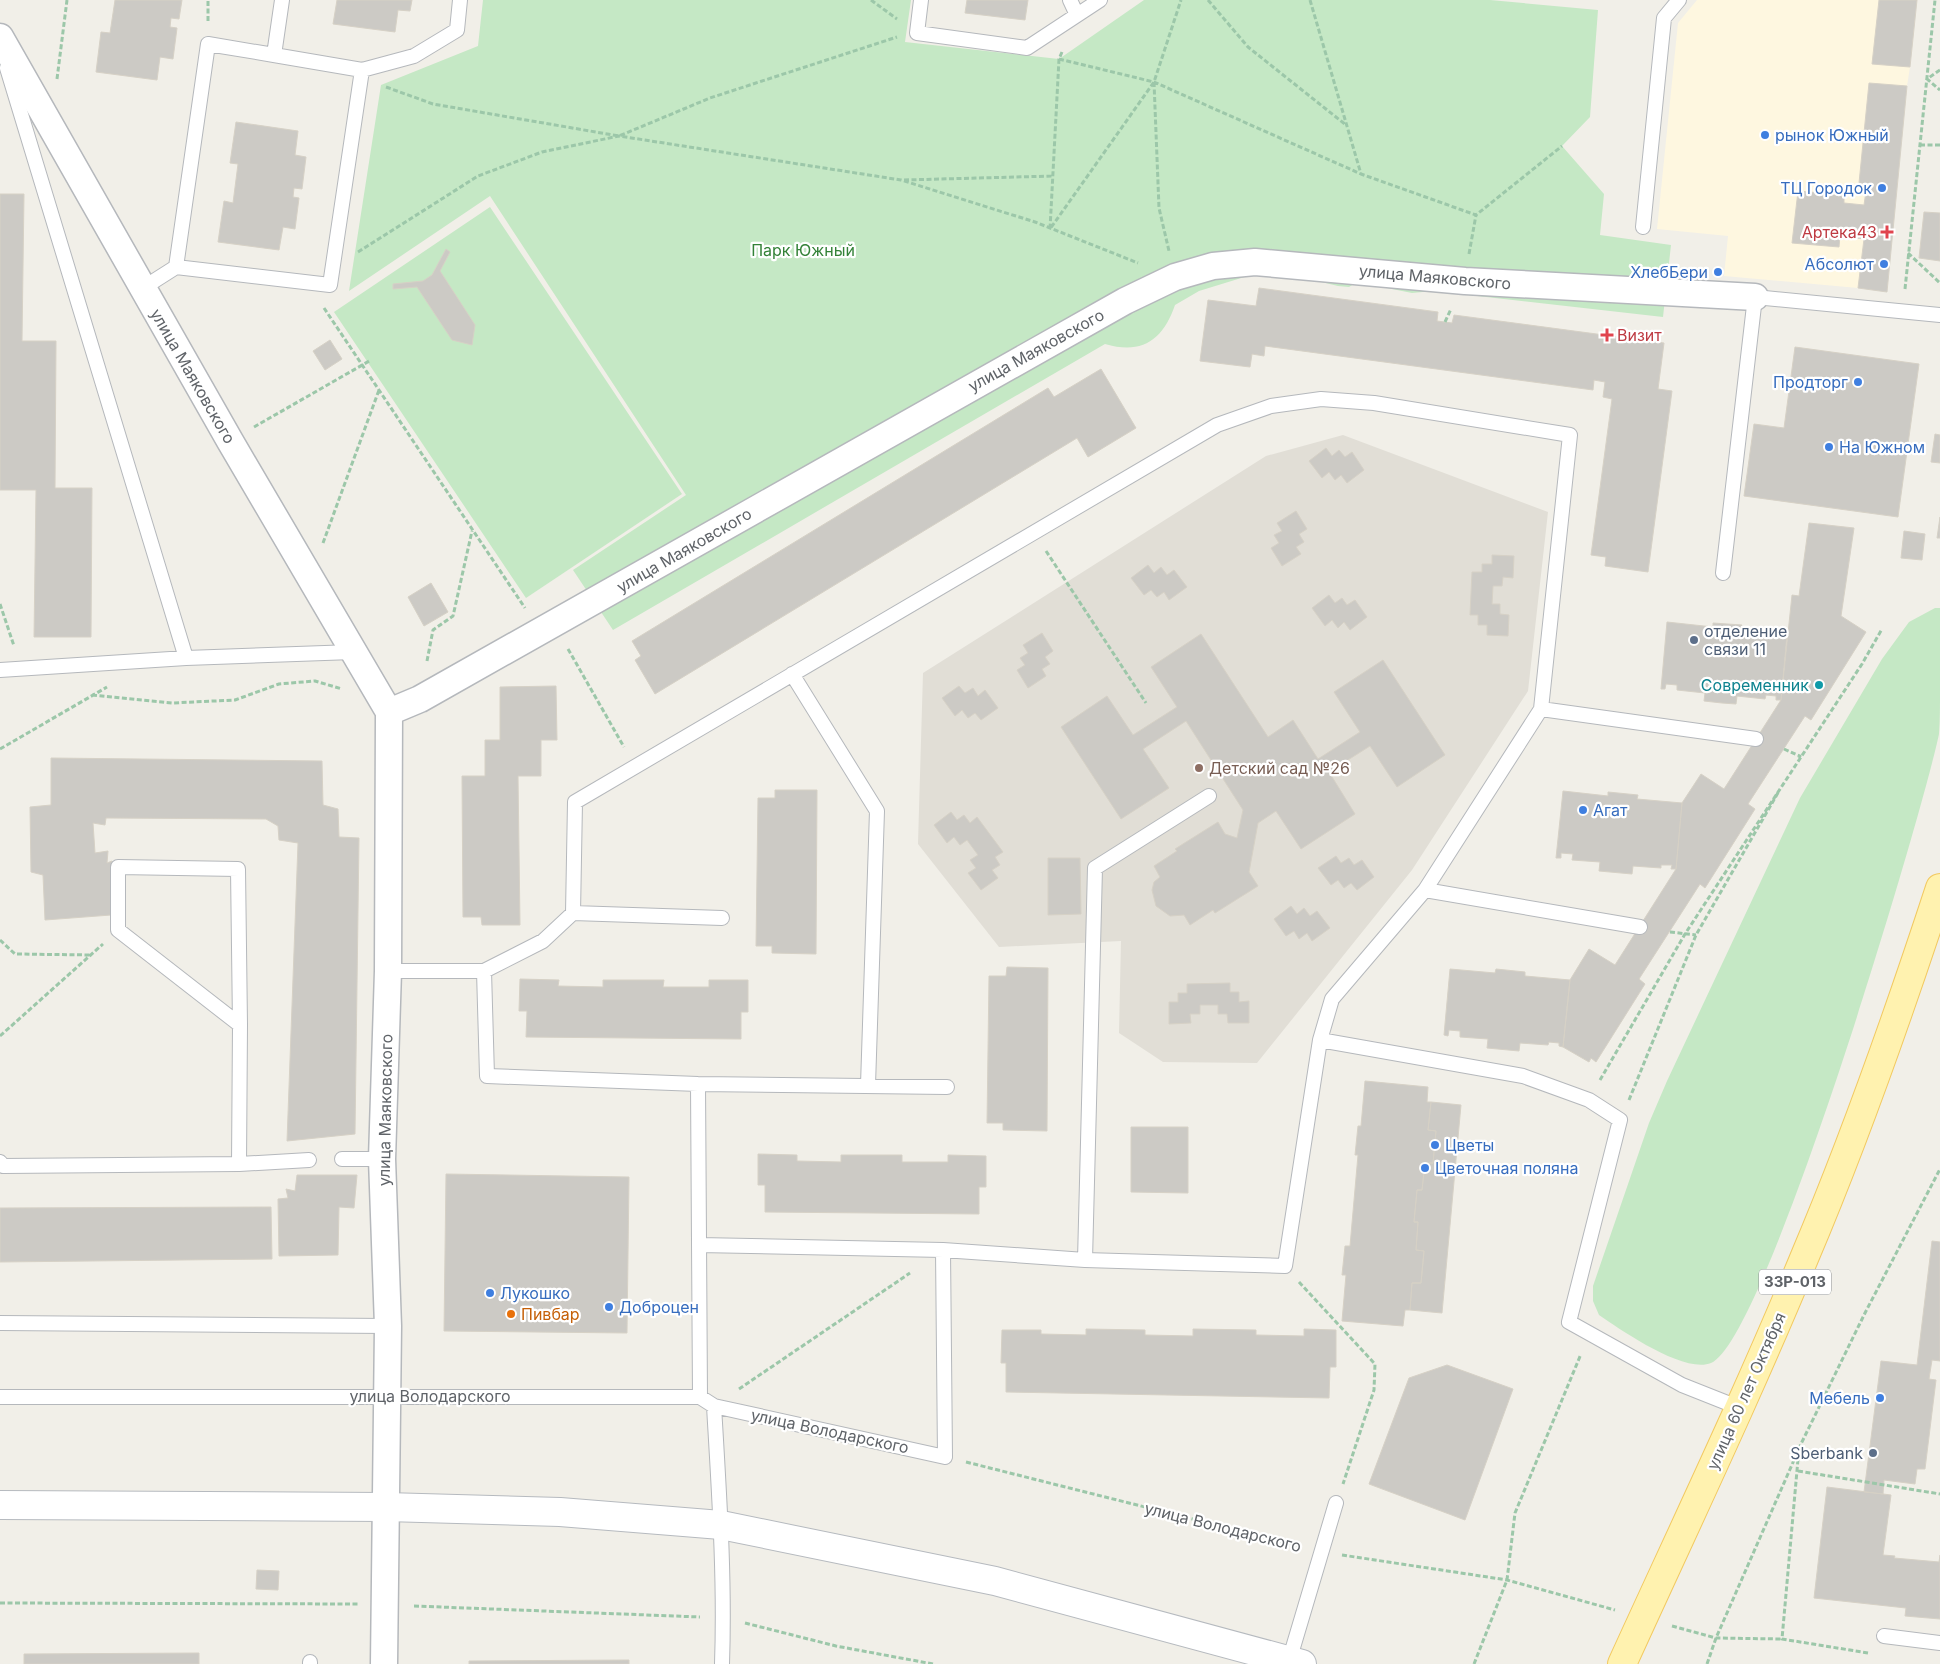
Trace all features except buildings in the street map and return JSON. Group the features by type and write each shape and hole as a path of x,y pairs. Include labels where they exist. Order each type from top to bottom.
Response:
{"main road":[{"name":"улица 60 лет Октября","path":"1622,1664 1740,1408 1806,1256 1895,1026 1940,888"}],"street":[{"name":"улица Маяковского","path":"0,37 230,441 389,712 388,971 382,1159 388,1326 384,1664"},
{"name":"улица Маяковского","path":"389,712 420,699 1108,310 1174,277 1213,266 1255,262 1465,281 1755,297"},
{"path":"0,1505 386,1507 560,1512 722,1525 995,1581 1296,1663"}],"lane":[{"path":"274,55 282,0"},
{"path":"176,267 208,44 362,70 414,56 458,30 460,0"},
{"path":"921,0 917,33 1027,48 1100,0"},
{"path":"1070,0 1077,15"},
{"path":"1643,227 1664,18 1679,0"},
{"path":"0,45 186,658"},
{"path":"143,288 176,267 330,285 362,70"},
{"path":"1723,574 1755,297 1940,315"},
{"path":"573,913 575,802 635,765 1217,425 1271,406 1321,399 1374,403 1570,435 1541,708 1425,890 1332,999 1320,1040 1285,1266 1085,1260 943,1250 699,1245"},
{"path":"0,670 186,658 353,652"},
{"path":"792,674 877,811 868,1085"},
{"path":"1541,708 1756,738"},
{"path":"1085,1260 1095,868 1209,796"},
{"path":"238,1164 240,1025 238,869 118,867 118,930 240,1025"},
{"path":"1425,890 1640,926"},
{"path":"388,971 484,971 543,941 573,913 722,918"},
{"path":"484,971 488,1076 698,1084 947,1087"},
{"path":"1320,1040 1523,1076 1589,1100 1620,1120 1569,1322 1682,1385 1740,1408"},
{"path":"698,1084 700,1397"},
{"path":"342,1159 382,1159"},
{"path":"0,1162 3,1166 238,1164 309,1160"},
{"path":"943,1250 945,1457"},
{"path":"0,1323 388,1326"},
{"name":"улица Володарского","path":"0,1397 387,1395 700,1397 714,1406 945,1457"},
{"path":"714,1406 722,1525 724,1618 722,1664"},
{"path":"1296,1663 1322,1552 1336,1503"},
{"path":"1884,1636 1940,1643"}],"path":[{"path":"52,128 67,0"},
{"path":"1050,228 1154,82 1181,0"},
{"path":"1208,0 1248,47 1347,125"},
{"path":"1310,0 1361,174"},
{"path":"1902,312 1935,0"},
{"path":"1934,14 1940,15"},
{"path":"1050,228 1059,59 1077,15"},
{"path":"332,268 478,176 542,152 619,136 710,98 876,42 917,33"},
{"path":"1059,59 1154,82 1361,174 1476,215"},
{"path":"362,70 381,85 433,104 619,136 901,180 1050,228 1174,277"},
{"path":"1927,80 1940,70"},
{"path":"1927,80 1940,90"},
{"path":"1154,82 1159,208 1174,277"},
{"path":"1920,145 1940,145"},
{"path":"1465,281 1476,215 1562,146"},
{"path":"901,180 1054,176"},
{"path":"1908,253 1940,283"},
{"path":"306,282 472,530 547,628 635,765"},
{"path":"230,441 371,360"},
{"path":"310,578 379,390"},
{"path":"420,699 433,630 453,616 472,530"},
{"path":"1034,532 1146,703"},
{"path":"0,604 22,668"},
{"path":"1589,1100 1685,934 1862,664 1882,629"},
{"path":"92,695 172,703 235,700 279,684 315,681 343,690"},
{"path":"0,749 115,682"},
{"path":"1784,749 1800,756"},
{"path":"1620,1120 1696,936 1800,756"},
{"path":"0,1036 118,930"},
{"path":"1670,932 1696,936"},
{"path":"0,940 15,954 92,955"},
{"path":"1707,1664 1716,1638 1799,1448 1864,1313 1940,1169"},
{"path":"714,1406 943,1250"},
{"path":"1285,1266 1375,1364 1374,1390 1336,1503"},
{"path":"1474,1664 1507,1580 1515,1513 1590,1333"},
{"path":"1782,1639 1799,1448"},
{"name":"улица Володарского","path":"945,1457 1322,1552 1507,1580 1716,1638 1782,1639 1876,1655"},
{"path":"1798,1471 1940,1494"},
{"path":"0,1603 384,1604 724,1618 836,1646 933,1664"}],"shaded area":[{"name":"рынок Южный","path":"1697,0 1879,0 1872,64 1910,67 1907,86 1869,84 1860,183 1867,184 1864,205 1844,203 1844,195 1798,191 1839,246 1840,236 1864,239 1858,288 1724,276 1728,236 1657,229 1678,23"},
{"name":"Детский сад №26","path":"1343,435 1548,512 1528,691 1412,870 1257,1063 1163,1062 1119,1033 1121,941 999,947 918,844 923,673 1266,456"}],"green space":[{"name":"Парк Южный","path":"483,0 911,0 905,42 1059,59 1144,0 1490,0 1598,10 1590,117 1562,146 1604,194 1600,235 1671,245 1663,317 1433,291 1412,293 1357,282 1349,287 1338,286 1292,275 1264,271 1199,291 1175,305 1164,327 1149,342 1140,346 1130,347 1105,344 613,630 573,570 686,495 490,196 349,291 381,85 478,46"},
{"path":"490,207 682,494 526,598 334,312"},
{"path":"1935,608 1940,608 1939,734 1927,784 1874,963 1803,1176 1767,1267 1736,1333 1711,1363 1699,1365 1669,1357 1637,1340 1599,1315 1593,1301 1593,1286 1649,1123 1800,798 1882,659 1909,622"}],"place":[{"name":"рынок Южный","path":"1765,135"},
{"name":"ТЦ Городок","path":"1882,188"},
{"name":"Артека43","path":"1887,232"},
{"name":"Абсолют","path":"1884,264"},
{"name":"ХлебБери","path":"1718,272"},
{"name":"Визит","path":"1607,335"},
{"name":"Продторг","path":"1858,382"},
{"name":"На Южном","path":"1829,447"},
{"name":"отделение связи 11","path":"1694,640"},
{"name":"Современник","path":"1819,685"},
{"name":"Детский сад №26","path":"1199,768"},
{"name":"Агат","path":"1583,810"},
{"name":"Цветы","path":"1435,1145"},
{"name":"Цветочная поляна","path":"1425,1168"},
{"name":"Лукошко","path":"490,1293"},
{"name":"Доброцен","path":"609,1307"},
{"name":"Пивбар","path":"511,1314"},
{"name":"Мебель","path":"1880,1398"},
{"name":"Sberbank","path":"1873,1453"}]}
